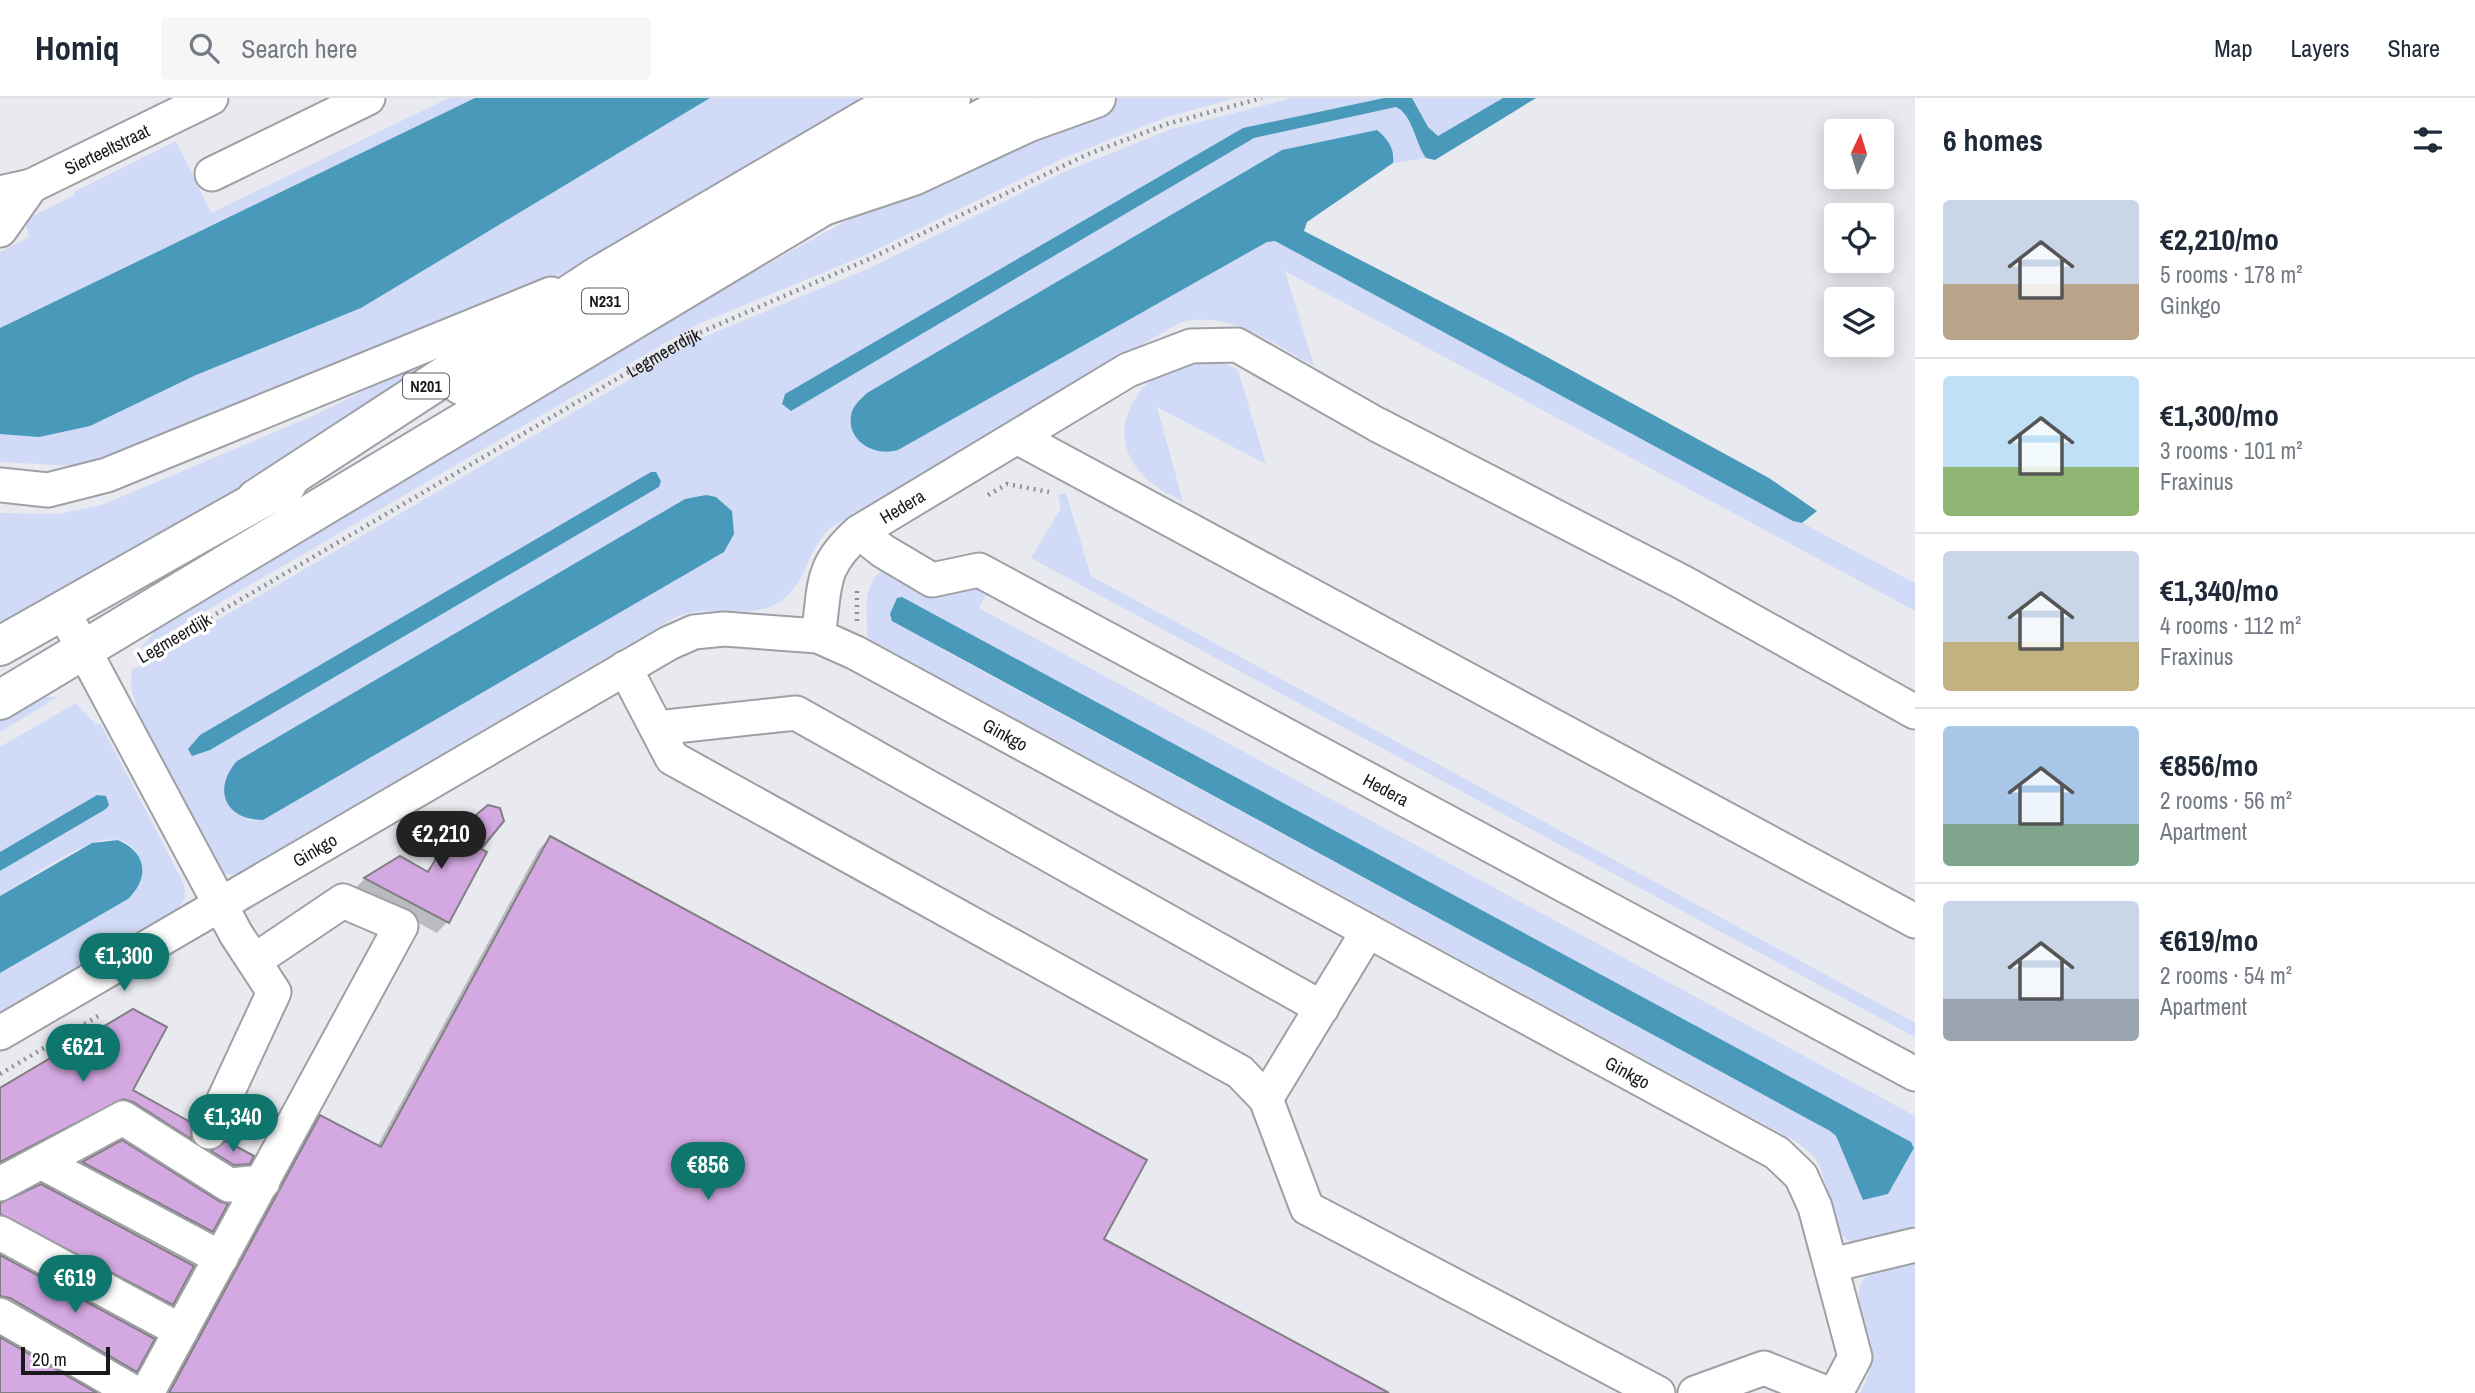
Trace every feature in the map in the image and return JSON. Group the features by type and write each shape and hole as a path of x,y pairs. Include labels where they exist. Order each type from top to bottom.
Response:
{"main road":[{"name":"N201","path":"256,499 598,276 902,98"},
{"name":"N231","path":"0,646 256,499 320,468 951,98"},
{"name":"Legmeerdijk","path":"0,700 824,206 1020,98"},
{"name":"N231","path":"824,206 914,176 1029,122 1096,98"}],"street":[{"name":"Sierteeltstraat","path":"15,190 211,98"},
{"path":"212,174 368,98"},
{"path":"0,230 15,190"},
{"path":"0,485 48,489 107,475 598,276"},
{"name":"Hedera","path":"818,636 826,571 836,552 859,532 1128,370 1191,346 1237,345 1377,424 1684,583 1915,712"},
{"path":"1019,438 1915,921"},
{"name":"Hedera","path":"859,532 932,580 979,570 1915,1074"},
{"path":"63,611 221,906 274,992 209,1132"},
{"name":"Ginkgo","path":"0,1033 625,668 694,632 724,629 818,636 856,653 1777,1153 1801,1176 1815,1207 1855,1357 1836,1393"},
{"path":"625,668 672,758 1240,1072 1266,1099 1307,1208 1658,1393"},
{"path":"657,728 796,713 1322,1009"},
{"path":"147,1393 401,926 344,901 305,924 254,961"},
{"path":"1266,1099 1368,931"},
{"path":"0,1184 123,1118 229,1185 263,1182"},
{"path":"41,1162 221,1258"},
{"path":"0,1233 181,1331"},
{"path":"1832,1265 1915,1245"},
{"path":"0,1315 135,1393"},
{"path":"1703,1392 1764,1368 1826,1393"}],"path":[{"name":"Legmeerdijk","path":"185,632 683,341 869,259 1086,155 1167,124 1262,98"}],"shaded area":[{"path":"449,98 475,98 0,328 0,252 29,237 25,220 75,195 74,192 176,141 211,213"},
{"path":"710,98 874,98 574,268 451,328 109,459 76,466 0,462 0,434 90,426 196,375 361,308"},
{"path":"1116,98 1236,98 1167,117 1064,158 861,257 696,325 137,651 161,625 160,621 735,283 922,182 1050,123"},
{"path":"1292,98 1384,98 1243,128 782,398 791,411 1254,138 1396,107 1406,116 1426,158 1393,163 1394,153 898,450 1267,242 1275,241 1793,521 1802,523 1915,583 1915,611 1285,271 1314,366 1265,338 1232,324 1215,320 1179,323 830,528 817,544 799,581 786,597 774,605 760,610 704,611 676,617 235,875 221,873 133,709 137,707 131,688 132,670 699,339 872,267 1066,171 1172,129","holes":["651,472 656,472 661,480 659,487 210,750 188,749 200,735","685,499 724,552 263,820 248,820 237,761"]},
{"path":"1412,98 1503,98 1438,136 1428,127"},
{"path":"453,348 325,444 0,633 0,513 58,514 102,505 308,418"},
{"path":"1177,362 1223,362 1238,370 1266,464 1157,407 1183,502 1151,483 1133,463 1126,446 1124,430 1128,413 1136,398 1147,384"},
{"path":"1066,493 1091,576 1915,1023 1915,1037 1031,558 1061,508 1058,495"},
{"path":"885,568 989,589 979,608 1915,1116 1915,1224 1909,1230 1880,1239 1851,1241 1844,1237 1834,1218 1818,1163 1795,1141 873,641 867,637 867,598 877,574","holes":["902,597 1911,1142 1914,1148 1888,1194 1863,1200 1836,1136 1830,1131 945,651"]},
{"path":"46,697 58,697 0,732 0,714"},
{"path":"76,703 96,725 100,723 184,884 185,898 178,908 0,1011 0,973 128,899 143,868 132,847 119,840 107,840 75,851 0,896 0,871 106,809 97,795 0,852 0,747"},
{"path":"1915,1260 1915,1393 1860,1393 1869,1373 1872,1352 1859,1301 1862,1282 1878,1269"}],"water":[{"path":"475,98 710,98 361,308 196,375 90,426 39,437 0,434 0,328"},
{"path":"1384,98 1412,98 1428,127 1438,136 1503,98 1536,98 1435,160 1426,158 1406,116 1396,107 1254,138 791,411 782,404 785,394 1243,128"},
{"path":"1377,130 1390,145 1393,163 1307,222 1304,231 1510,337 1769,478 1817,511 1802,523 1793,521 1275,241 1267,242 898,450 890,452 872,449 858,440 851,425 852,412 867,393 1282,150"},
{"path":"651,472 656,472 661,481 659,487 210,750 192,756 188,749 200,735"},
{"path":"706,495 716,497 732,511 734,534 724,552 263,820 250,819 231,809 224,792 225,782 237,761 685,499"},
{"path":"902,597 1911,1142 1914,1148 1888,1194 1863,1200 1836,1136 1830,1131 892,621 890,614 897,598"},
{"path":"97,795 106,796 109,805 106,809 0,871 0,852"},
{"path":"118,840 135,852 142,866 140,882 128,899 0,973 0,896 92,843"}],"building":[{"path":"488,805 500,808 504,821 481,849 487,852 449,923 364,878 400,856 428,872 437,857 443,860 456,835 471,843 477,814"},
{"path":"550,836 1147,1160 1104,1239 1389,1393 169,1393 320,1115 381,1147"},
{"path":"133,1009 167,1027 133,1090 192,1123 191,1139 133,1102 123,1099 0,1162 0,1088"},
{"path":"122,1140 228,1204 213,1232 82,1162"},
{"path":"226,1141 254,1156 250,1164 234,1165 211,1151"},
{"path":"41,1184 194,1266 173,1305 0,1214 0,1203"},
{"path":"0,1255 155,1339 137,1372 10,1298 0,1296"},
{"path":"0,1337 97,1393 0,1393"}]}
